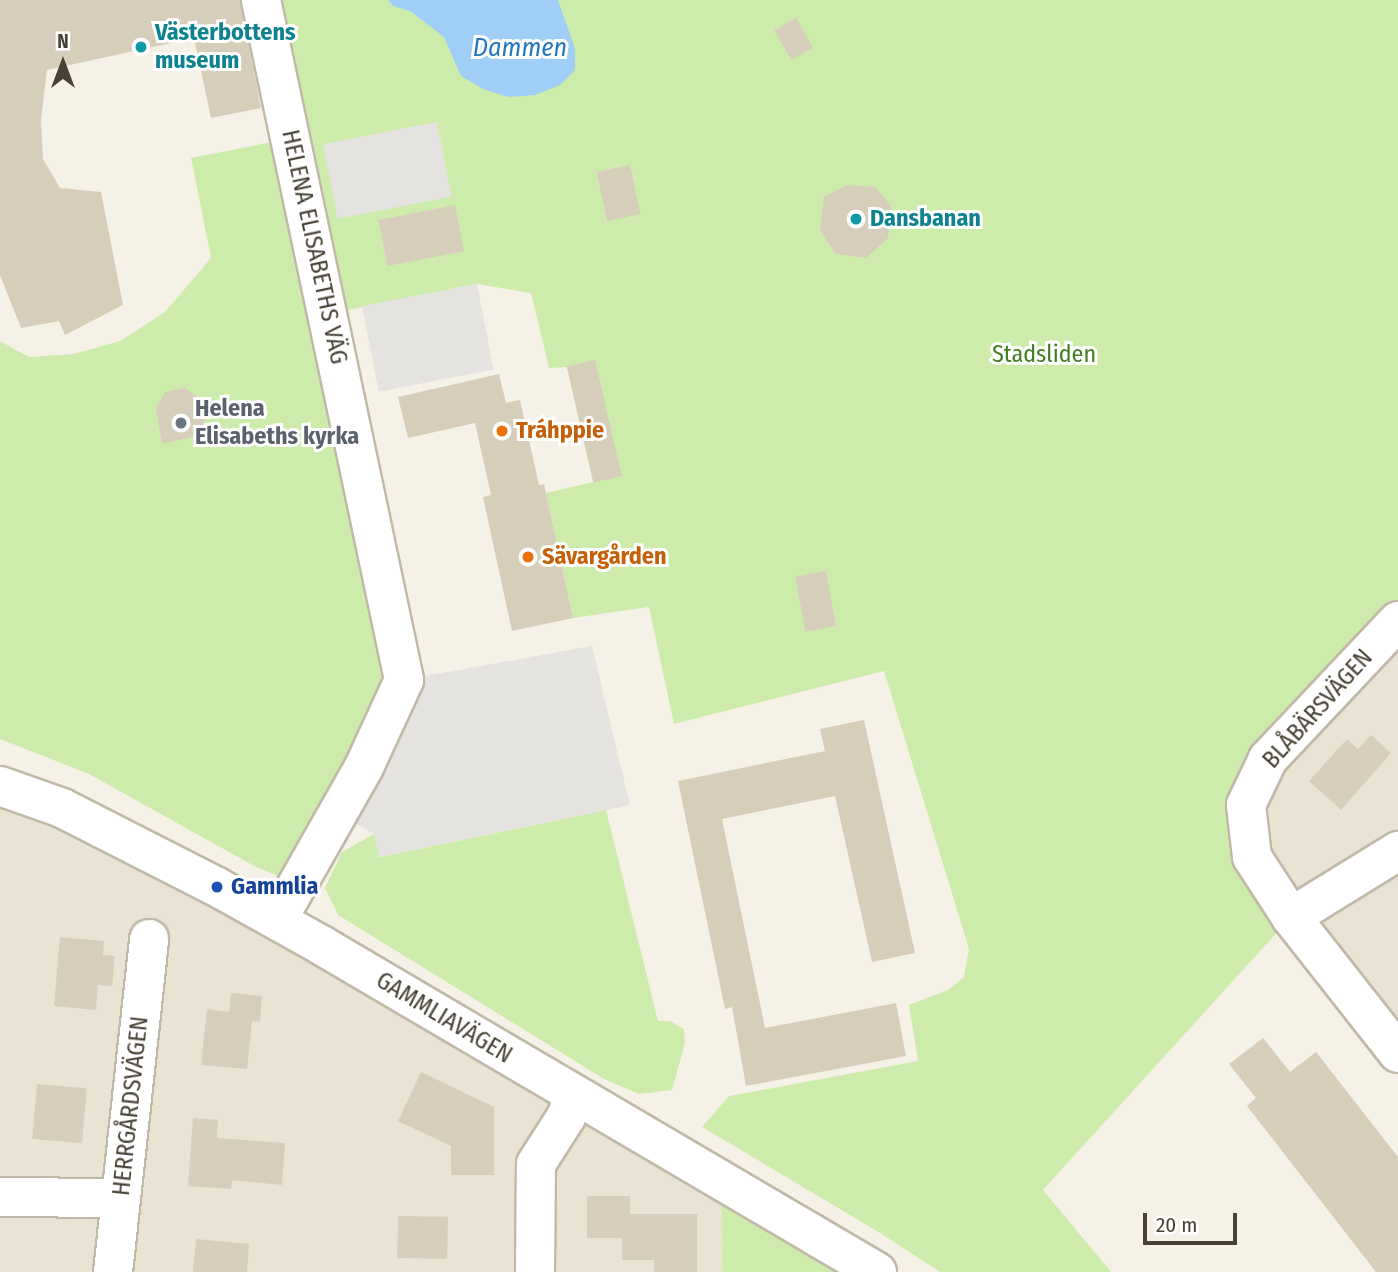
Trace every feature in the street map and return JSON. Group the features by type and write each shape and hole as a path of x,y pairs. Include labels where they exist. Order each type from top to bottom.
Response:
{"street":[{"name":"HELENA ELISABETHS VÄG","path":"261,0 404,680 364,767 277,920"},
{"name":"BLÅBÄRSVÄGEN","path":"1398,621 1268,760 1246,806 1252,857 1291,917 1398,1053"},
{"name":"GAMMLIAVÄGEN","path":"0,786 62,808 277,920 877,1272"},
{"path":"1291,917 1398,851"},
{"name":"HERRGÅRDSVÄGEN","path":"113,1272 149,939"},
{"path":"535,1272 536,1164 566,1117 574,1096"},
{"path":"0,1197 121,1198"}],"shaded area":[{"path":"437,122 452,197 338,219 323,144"},
{"path":"477,284 494,369 379,392 362,306"},
{"path":"1398,621 1398,1053 1252,857 1268,759"},
{"path":"592,646 630,805 379,857 374,834 338,814 404,680"},
{"path":"0,786 721,1181 722,1272 0,1272"}],"green space":[{"name":"Stadsliden","path":"261,0 1398,0 1398,621 1246,805 1291,917 1043,1190 1111,1272 940,1272 877,1231 702,1127 729,1096 918,1061 909,1005 948,990 964,977 969,949 884,671 674,724 649,607 573,618 546,493 593,482 567,367 549,368 531,293 477,284 328,314 401,666 368,757 297,884 254,866 89,774 0,739 0,341 29,357 74,354 120,341 165,312 211,258 191,158 292,138"},
{"path":"606,810 658,1021 670,1021 684,1029 685,1043 672,1090 639,1094 604,1079 338,915 325,888 342,852 374,834 380,857"},
{"path":"721,1181 877,1272 722,1272"}],"water":[{"name":"Dammen","path":"388,0 558,0 575,49 575,70 560,85 535,95 508,97 483,89 461,76 444,37 410,11 393,6"}],"building":[{"path":"0,0 240,0 261,108 211,118 194,38 47,70 41,119 43,159 60,188 101,192 123,305 65,335 59,321 21,328 0,275"},
{"path":"796,18 813,47 791,60 774,30"},
{"path":"630,165 640,214 607,221 597,172"},
{"name":"Dansbanan","path":"847,185 875,187 891,206 888,238 866,258 836,254 820,231 824,197"},
{"path":"455,205 464,251 387,266 378,220"},
{"path":"595,360 622,476 594,482 567,367"},
{"path":"499,374 506,403 520,400 539,485 544,484 573,618 512,631 483,497 491,495 475,423 408,438 398,397"},
{"name":"Helena Elisabeths kyrka","path":"185,388 213,408 196,436 162,444 156,409 165,392"},
{"path":"826,571 836,626 805,632 795,576"},
{"path":"864,720 915,953 872,962 835,796 722,819 765,1028 896,1003 906,1056 746,1086 732,1007 725,1009 678,781 825,751 820,729"},
{"path":"1371,735 1391,753 1341,810 1309,781 1347,739 1358,749"},
{"path":"60,937 104,941 103,955 115,956 112,986 98,985 96,1010 54,1006"},
{"path":"231,993 262,996 260,1022 252,1021 247,1069 201,1065 207,1009 229,1012"},
{"path":"1263,1038 1290,1072 1316,1052 1398,1157 1398,1272 1376,1272 1247,1106 1256,1098 1229,1064"},
{"path":"421,1072 494,1107 494,1175 451,1175 451,1146 398,1121"},
{"path":"37,1084 87,1088 82,1143 32,1139"},
{"path":"193,1118 218,1120 217,1138 285,1143 282,1185 232,1180 231,1189 188,1186"},
{"path":"587,1196 630,1196 630,1214 697,1214 697,1272 654,1272 654,1260 622,1260 622,1238 587,1238"},
{"path":"398,1216 448,1217 447,1259 397,1258"},
{"path":"196,1239 249,1244 247,1272 193,1272"}],"place":[{"name":"Västerbottens museum","path":"141,47"},
{"name":"Dansbanan","path":"856,219"},
{"name":"Helena Elisabeths kyrka","path":"181,423"},
{"name":"Tráhppie","path":"502,431"},
{"name":"Sävargården","path":"528,557"},
{"name":"Gammlia","path":"217,887"}]}
